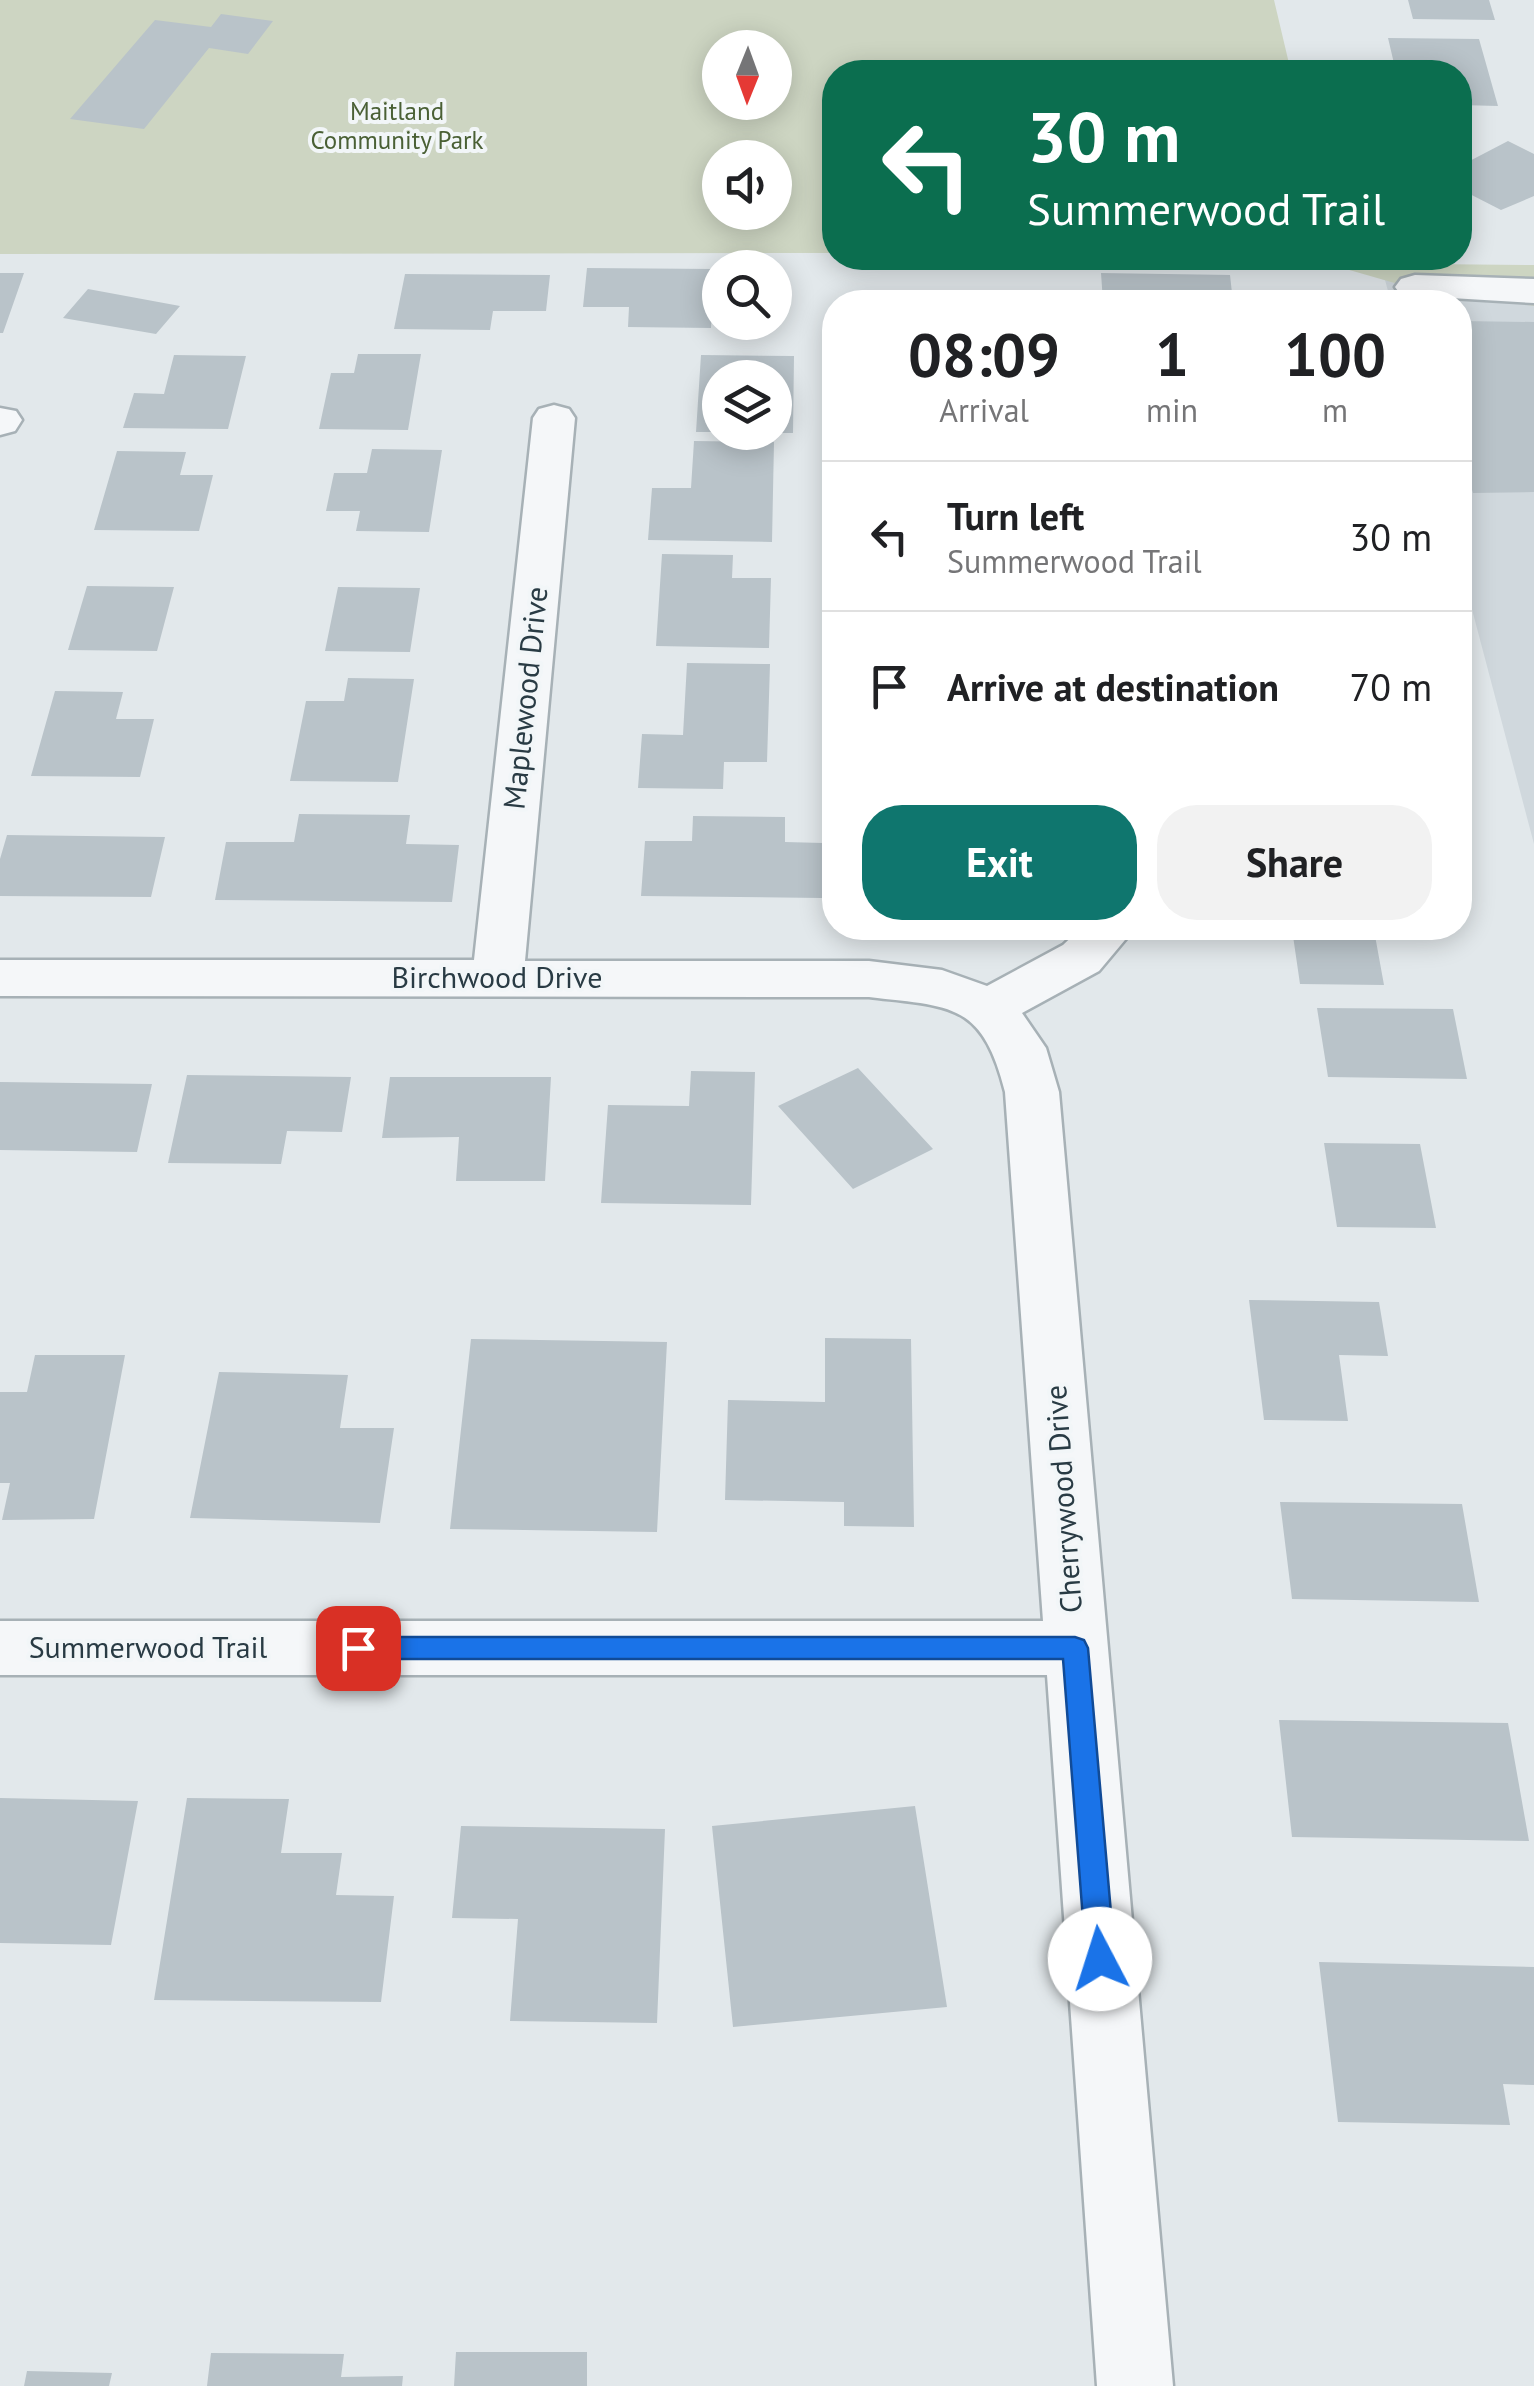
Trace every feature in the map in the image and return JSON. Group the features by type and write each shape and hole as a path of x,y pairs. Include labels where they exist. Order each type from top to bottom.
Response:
{"street":[{"path":"1414,287 1534,290"},
{"name":"Maplewood Drive","path":"498,978 554,418"},
{"path":"990,1007 1081,958 1098,940"},
{"name":"Birchwood Drive","path":"0,978 869,979 942,988 990,1007"},
{"name":"Cherrywood Drive","path":"990,1007 1020,1048 1032,1092 1135,2386"},
{"name":"Summerwood Trail","path":"0,1648 1075,1648"}],"shaded area":[{"path":"1385,280 1442,290 1388,290"},
{"path":"1472,295 1534,306 1534,844 1472,609"}],"green space":[{"name":"Maitland Community Park","path":"0,0 1274,0 1288,60 822,60 822,253 702,250 702,253 0,254"},
{"path":"1472,264 1534,265 1534,306 1472,296 1472,290 1405,286 1349,270 1472,270"}],"building":[{"path":"1408,0 1489,0 1495,20 1413,19"},
{"path":"221,14 273,21 248,54 209,48 144,129 70,119 155,20 211,27"},
{"path":"1388,38 1479,39 1498,106 1472,105 1472,60 1393,60"},
{"path":"1508,141 1534,154 1534,196 1501,210 1472,195 1472,160"},
{"path":"587,268 702,269 702,328 628,327 629,307 583,307"},
{"path":"0,273 24,273 3,333 0,333"},
{"path":"1101,273 1230,275 1232,290 1102,290"},
{"path":"405,274 550,275 546,311 493,311 490,330 394,329"},
{"path":"88,289 180,306 156,334 63,318"},
{"path":"1472,321 1534,322 1534,492 1473,493"},
{"path":"358,354 421,354 408,430 319,429 331,373 354,373"},
{"path":"174,355 246,356 228,429 123,428 134,393 164,394"},
{"path":"701,355 794,356 793,433 792,360 702,360 702,432 696,432"},
{"path":"694,441 702,441 702,450 774,450 772,542 648,540 652,488 691,488"},
{"path":"372,449 442,450 429,532 356,531 360,511 326,511 334,473 367,473"},
{"path":"117,451 186,452 180,475 213,475 199,531 94,530"},
{"path":"662,554 733,555 732,578 771,578 769,648 656,646"},
{"path":"87,586 174,587 157,651 68,650"},
{"path":"338,587 420,588 410,652 325,651"},
{"path":"687,663 770,664 767,762 724,762 723,789 638,788 642,734 683,735"},
{"path":"348,678 414,679 398,782 290,781 306,701 344,701"},
{"path":"55,691 123,692 116,719 154,719 140,777 31,776"},
{"path":"299,814 410,815 406,844 459,845 452,902 215,900 226,842 294,842"},
{"path":"693,816 785,817 785,842 822,843 822,898 641,896 645,841 692,841"},
{"path":"7,835 165,837 151,897 0,896 0,859"},
{"path":"1294,940 1376,940 1384,985 1300,984"},
{"path":"1317,1008 1453,1009 1467,1079 1328,1077"},
{"path":"858,1068 933,1149 853,1189 778,1106"},
{"path":"691,1071 755,1072 751,1205 601,1203 608,1105 689,1106"},
{"path":"187,1075 351,1077 342,1132 287,1131 281,1164 168,1163"},
{"path":"390,1077 551,1077 545,1181 456,1181 459,1137 382,1138"},
{"path":"0,1082 152,1084 137,1152 0,1150"},
{"path":"1324,1143 1420,1144 1436,1228 1337,1227"},
{"path":"1249,1300 1379,1302 1388,1356 1339,1355 1348,1421 1264,1420"},
{"path":"825,1338 911,1339 914,1527 844,1526 844,1502 725,1500 728,1400 825,1402"},
{"path":"471,1339 667,1342 657,1532 450,1529"},
{"path":"35,1355 125,1355 94,1519 2,1520 10,1483 0,1483 0,1392 27,1392"},
{"path":"219,1372 348,1375 340,1428 394,1428 380,1523 190,1518"},
{"path":"1280,1502 1462,1504 1479,1602 1292,1599"},
{"path":"1279,1720 1508,1723 1529,1841 1292,1837"},
{"path":"0,1798 138,1801 111,1945 0,1943"},
{"path":"187,1798 289,1799 281,1853 342,1853 336,1895 394,1896 381,2002 154,2000"},
{"path":"915,1806 947,2007 733,2027 712,1826"},
{"path":"461,1826 665,1829 657,2023 510,2021 518,1919 452,1918"},
{"path":"1319,1962 1534,1967 1534,2085 1503,2084 1510,2125 1338,2122"},
{"path":"456,2352 587,2352 587,2386 454,2386"},
{"path":"211,2353 344,2354 341,2377 403,2376 402,2386 207,2386"},
{"path":"27,2371 112,2373 109,2386 24,2386"}],"route":[{"path":"358,1648 1075,1648 1100,1959"}]}
